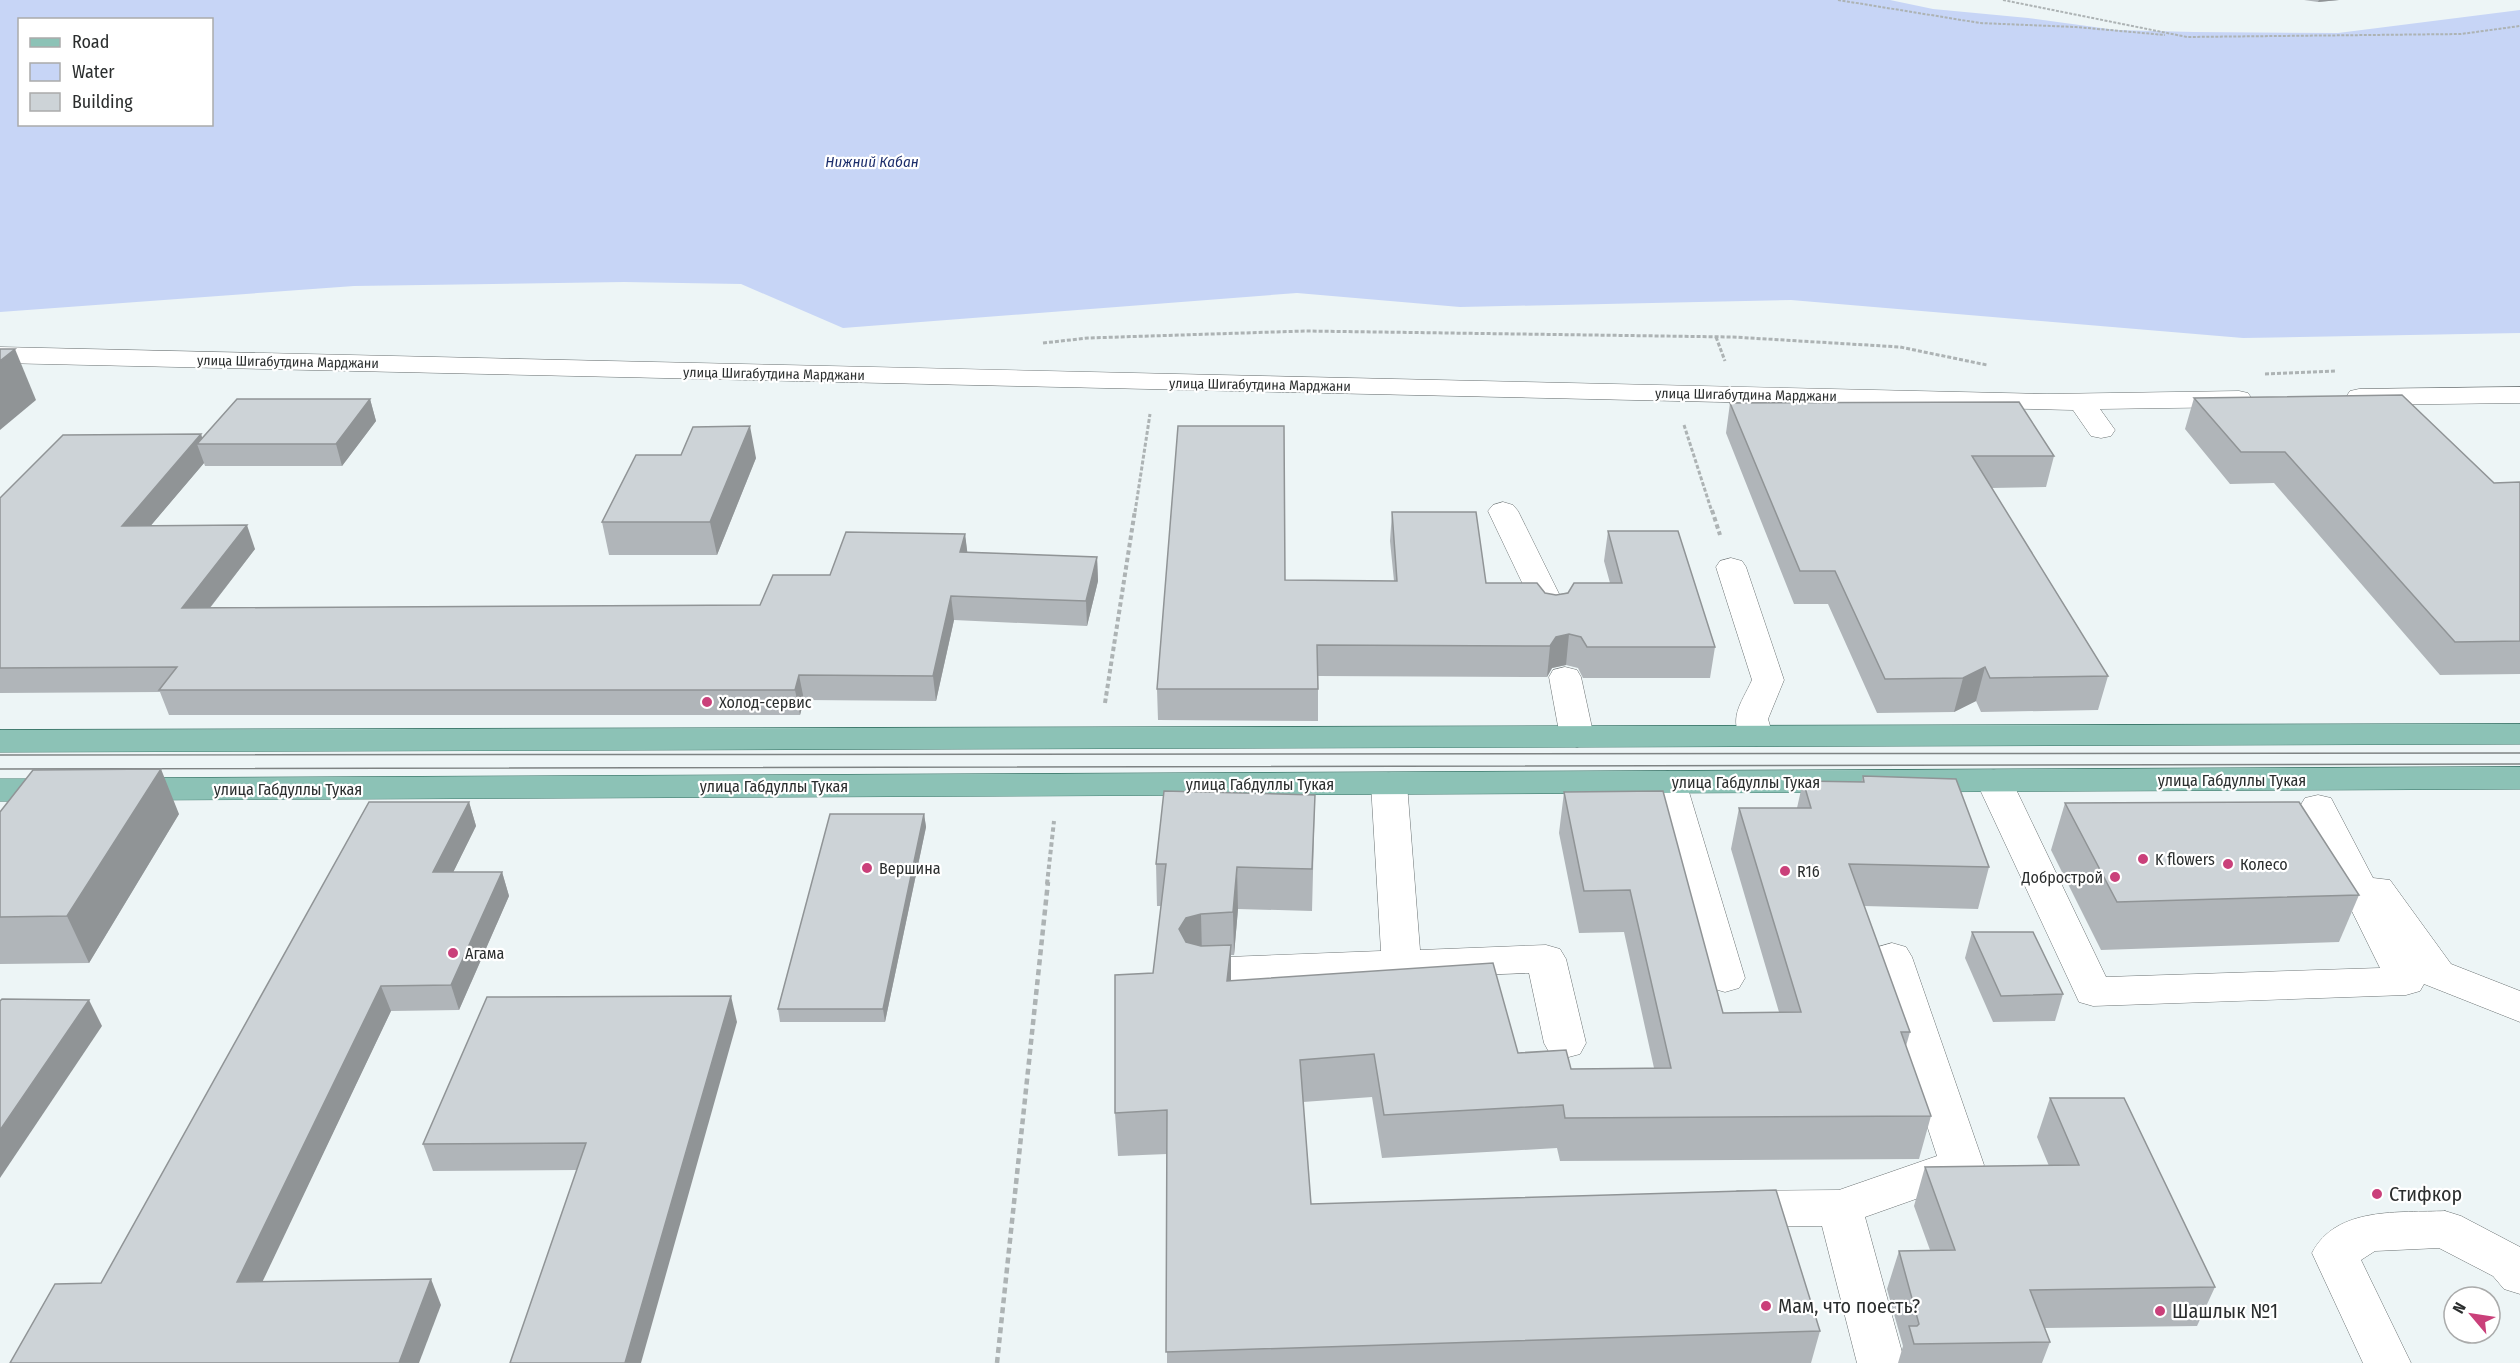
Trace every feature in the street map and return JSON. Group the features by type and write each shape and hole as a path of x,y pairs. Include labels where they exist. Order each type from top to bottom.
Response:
{"main road":[{"path":"0,741 2520,734"},
{"name":"улица Габдуллы Тукая","path":"0,790 1994,781 2309,793 2520,778"}],"street":[{"name":"улица Шигабутдина Марджани","path":"0,355 1672,394 2080,401 2258,399"},
{"path":"2330,398 2520,395"},
{"path":"2080,401 2101,430"},
{"path":"1503,512 1553,614"},
{"path":"1731,567 1768,680 1751,719 1756,736"},
{"path":"1565,677 1577,737"},
{"path":"1994,781 2093,992 2406,981 2309,793"},
{"path":"1668,782 1725,978"},
{"path":"1389,784 1401,964"},
{"path":"2309,793 2437,974 2520,1007"},
{"path":"1699,1209 1840,1208 1962,1165 1892,957"},
{"path":"1202,972 1546,959 1565,1043"},
{"path":"1840,1208 1881,1363"},
{"path":"2387,1363 2335,1253 2366,1233 2445,1229 2509,1263 2520,1275"}],"path":[{"path":"1838,0 1980,23 2076,27 2187,37 2461,34 2520,25"},
{"path":"2003,0 2187,37"},
{"path":"1042,343 1088,338 1305,331 1716,337 1900,347 1996,367"},
{"path":"1716,337 1726,365"},
{"path":"1103,712 1152,406 1125,382"},
{"path":"1672,394 1731,567"},
{"path":"997,1363 1054,817"}],"water":[{"name":"Нижний Кабан","path":"0,0 1890,0 1933,9 2028,18 2116,30 2338,33 2520,10 2520,333 2243,338 1791,300 1460,307 1297,293 843,328 741,284 624,282 354,286 0,312"}],"building":[{"path":"0,349 15,349 0,361"},
{"path":"2402,395 2494,483 2520,482 2520,641 2455,642 2285,452 2241,452 2194,398"},
{"path":"237,399 370,399 336,444 197,444"},
{"path":"2019,402 2054,456 1972,456 2108,676 1990,678 1985,667 1963,678 1885,679 1835,571 1800,571 1730,403"},
{"path":"750,426 710,522 602,522 636,455 681,455 693,427"},
{"path":"1178,426 1284,426 1285,580 1397,581 1392,512 1476,512 1486,583 1537,583 1545,593 1556,595 1568,593 1574,583 1622,583 1608,531 1678,531 1715,647 1587,647 1581,637 1569,634 1556,637 1550,646 1317,645 1318,689 1157,689"},
{"path":"201,434 122,526 247,525 182,608 760,605 773,575 830,575 846,532 965,534 960,552 1097,557 1086,601 951,596 933,676 799,675 795,690 159,690 177,667 0,668 0,498 63,435"},
{"path":"161,769 67,916 0,917 0,812 33,770"},
{"path":"1863,776 1956,779 1989,867 1849,864 1910,1032 1901,1032 1931,1116 1565,1118 1563,1105 1384,1115 1374,1054 1300,1060 1311,1204 1776,1190 1820,1331 1166,1352 1167,1110 1115,1113 1115,975 1153,973 1166,864 1156,864 1164,791 1315,795 1312,869 1237,867 1233,912 1201,914 1186,918 1179,929 1186,942 1201,946 1231,945 1227,981 1493,963 1518,1053 1566,1050 1571,1069 1671,1068 1630,890 1584,891 1564,792 1663,791 1723,1013 1801,1012 1739,808 1811,808 1803,781 1864,782"},
{"path":"369,802 469,802 433,872 502,872 451,985 381,986 237,1282 431,1279 399,1363 10,1363 55,1284 101,1283"},
{"path":"2299,802 2359,895 2117,902 2065,803"},
{"path":"830,814 924,814 883,1009 778,1009"},
{"path":"1972,932 2033,932 2063,994 2001,996"},
{"path":"731,996 625,1363 510,1363 586,1143 423,1144 487,997"},
{"path":"2,999 89,1000 0,1130 0,1001"},
{"path":"2050,1098 2124,1098 2215,1287 2030,1290 2050,1342 1914,1344 1909,1326 1919,1324 1899,1251 1955,1250 1925,1167 2079,1165"}],"tram line":[{"path":"0,755 2520,753"},
{"path":"0,769 2520,764"}],"place":[{"name":"Холод-сервис","path":"707,702"},
{"name":"K flowers","path":"2143,859"},
{"name":"Колесо","path":"2228,864"},
{"name":"Вершина","path":"867,868"},
{"name":"R16","path":"1785,871"},
{"name":"Добрострой","path":"2115,877"},
{"name":"Агама","path":"453,953"},
{"name":"Стифкор","path":"2377,1194"},
{"name":"Мам, что поесть?","path":"1766,1306"},
{"name":"Шашлык №1","path":"2160,1311"}]}
